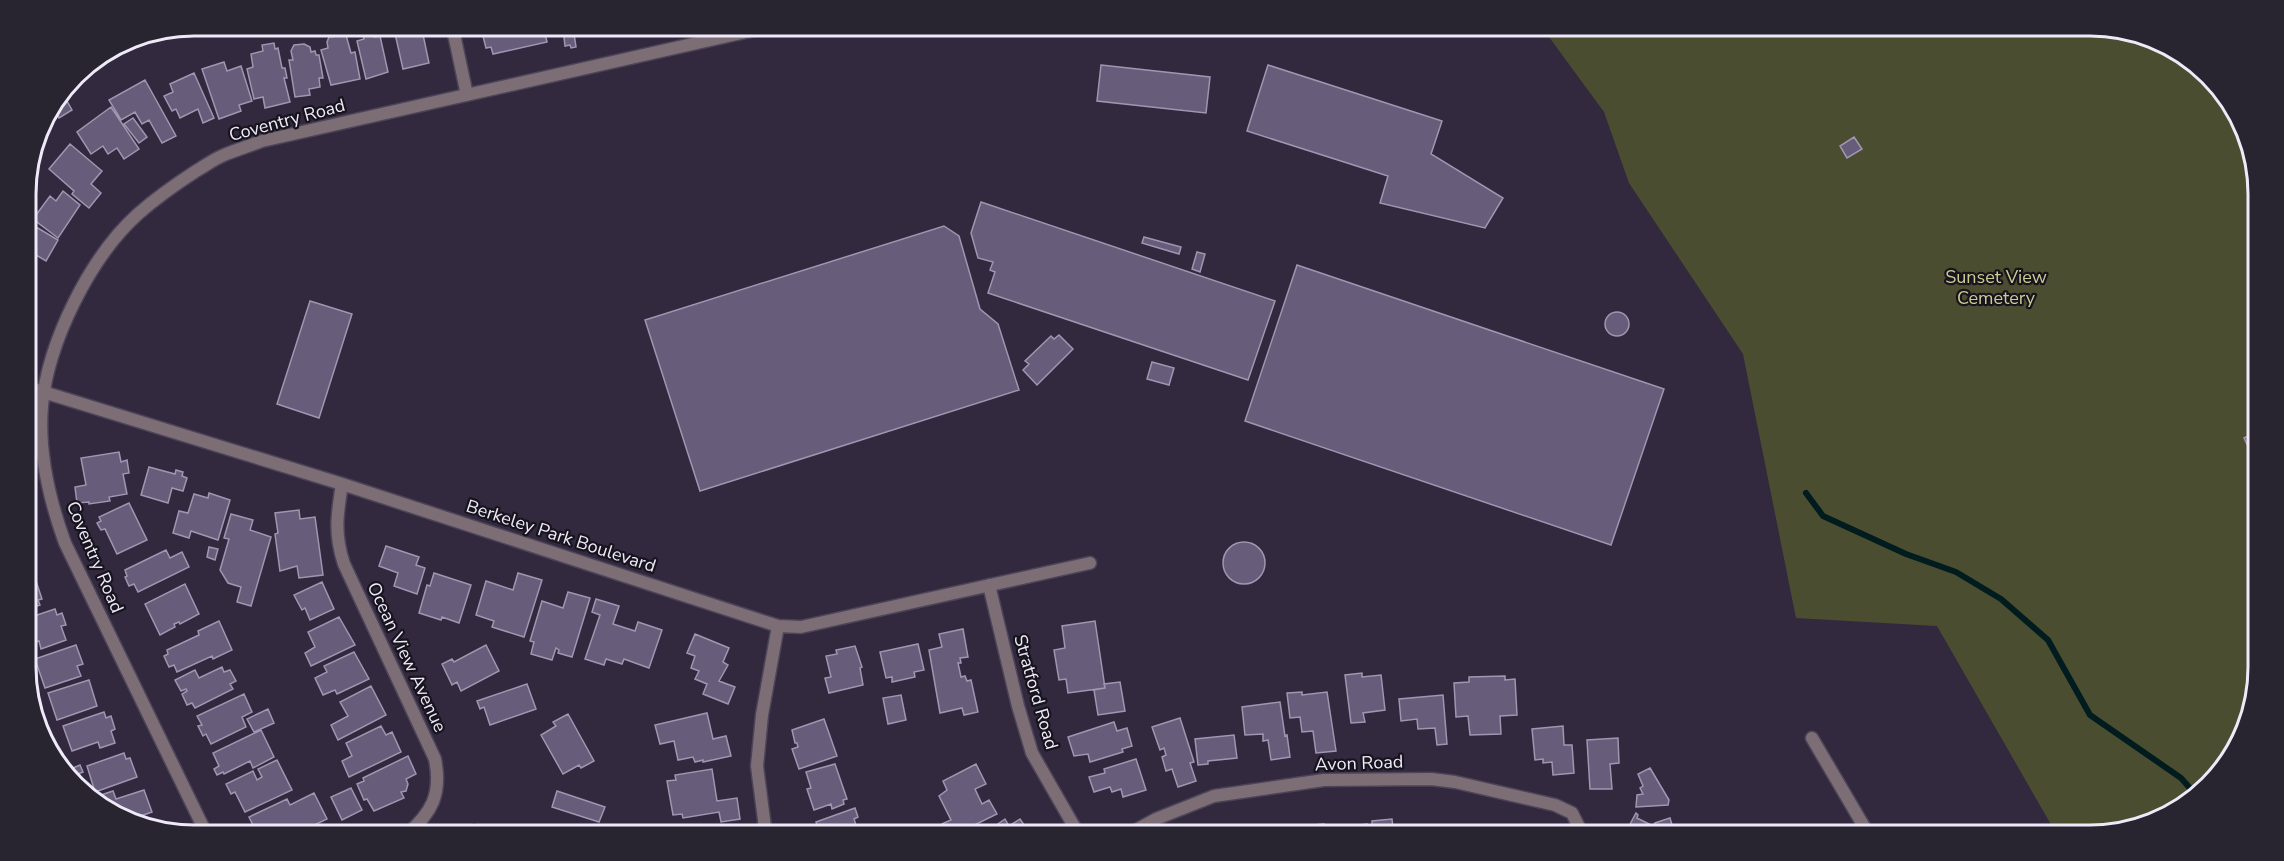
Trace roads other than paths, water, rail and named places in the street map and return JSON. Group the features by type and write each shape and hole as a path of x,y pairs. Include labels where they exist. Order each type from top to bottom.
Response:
{"street":[{"path":"454,36 467,95"},
{"name":"Coventry Road","path":"202,825 65,543 45,476 42,439 44,392 49,365 71,308 103,254 137,215 181,181 222,156 262,141 732,36"},
{"name":"Berkeley Park Boulevard","path":"36,390 342,484 778,627 801,627 1090,563"},
{"name":"Ocean View Avenue","path":"342,484 336,521 338,544 344,564 435,759 438,776 435,798 418,825"},
{"name":"Stratford Road","path":"989,585 1018,706 1032,753 1073,825"},
{"path":"765,825 757,765 762,715 778,627"},
{"path":"1812,738 1863,825"},
{"name":"Avon Road","path":"1145,825 1214,796 1324,780 1410,779 1455,782 1555,805 1572,813 1578,825"}],"waterway":[{"path":"1806,493 1823,516 1906,554 1956,572 2001,599 2048,640 2090,715 2181,778 2190,789"}],"park label":[{"name":"Sunset View Cemetery","path":"1996,287"}]}
